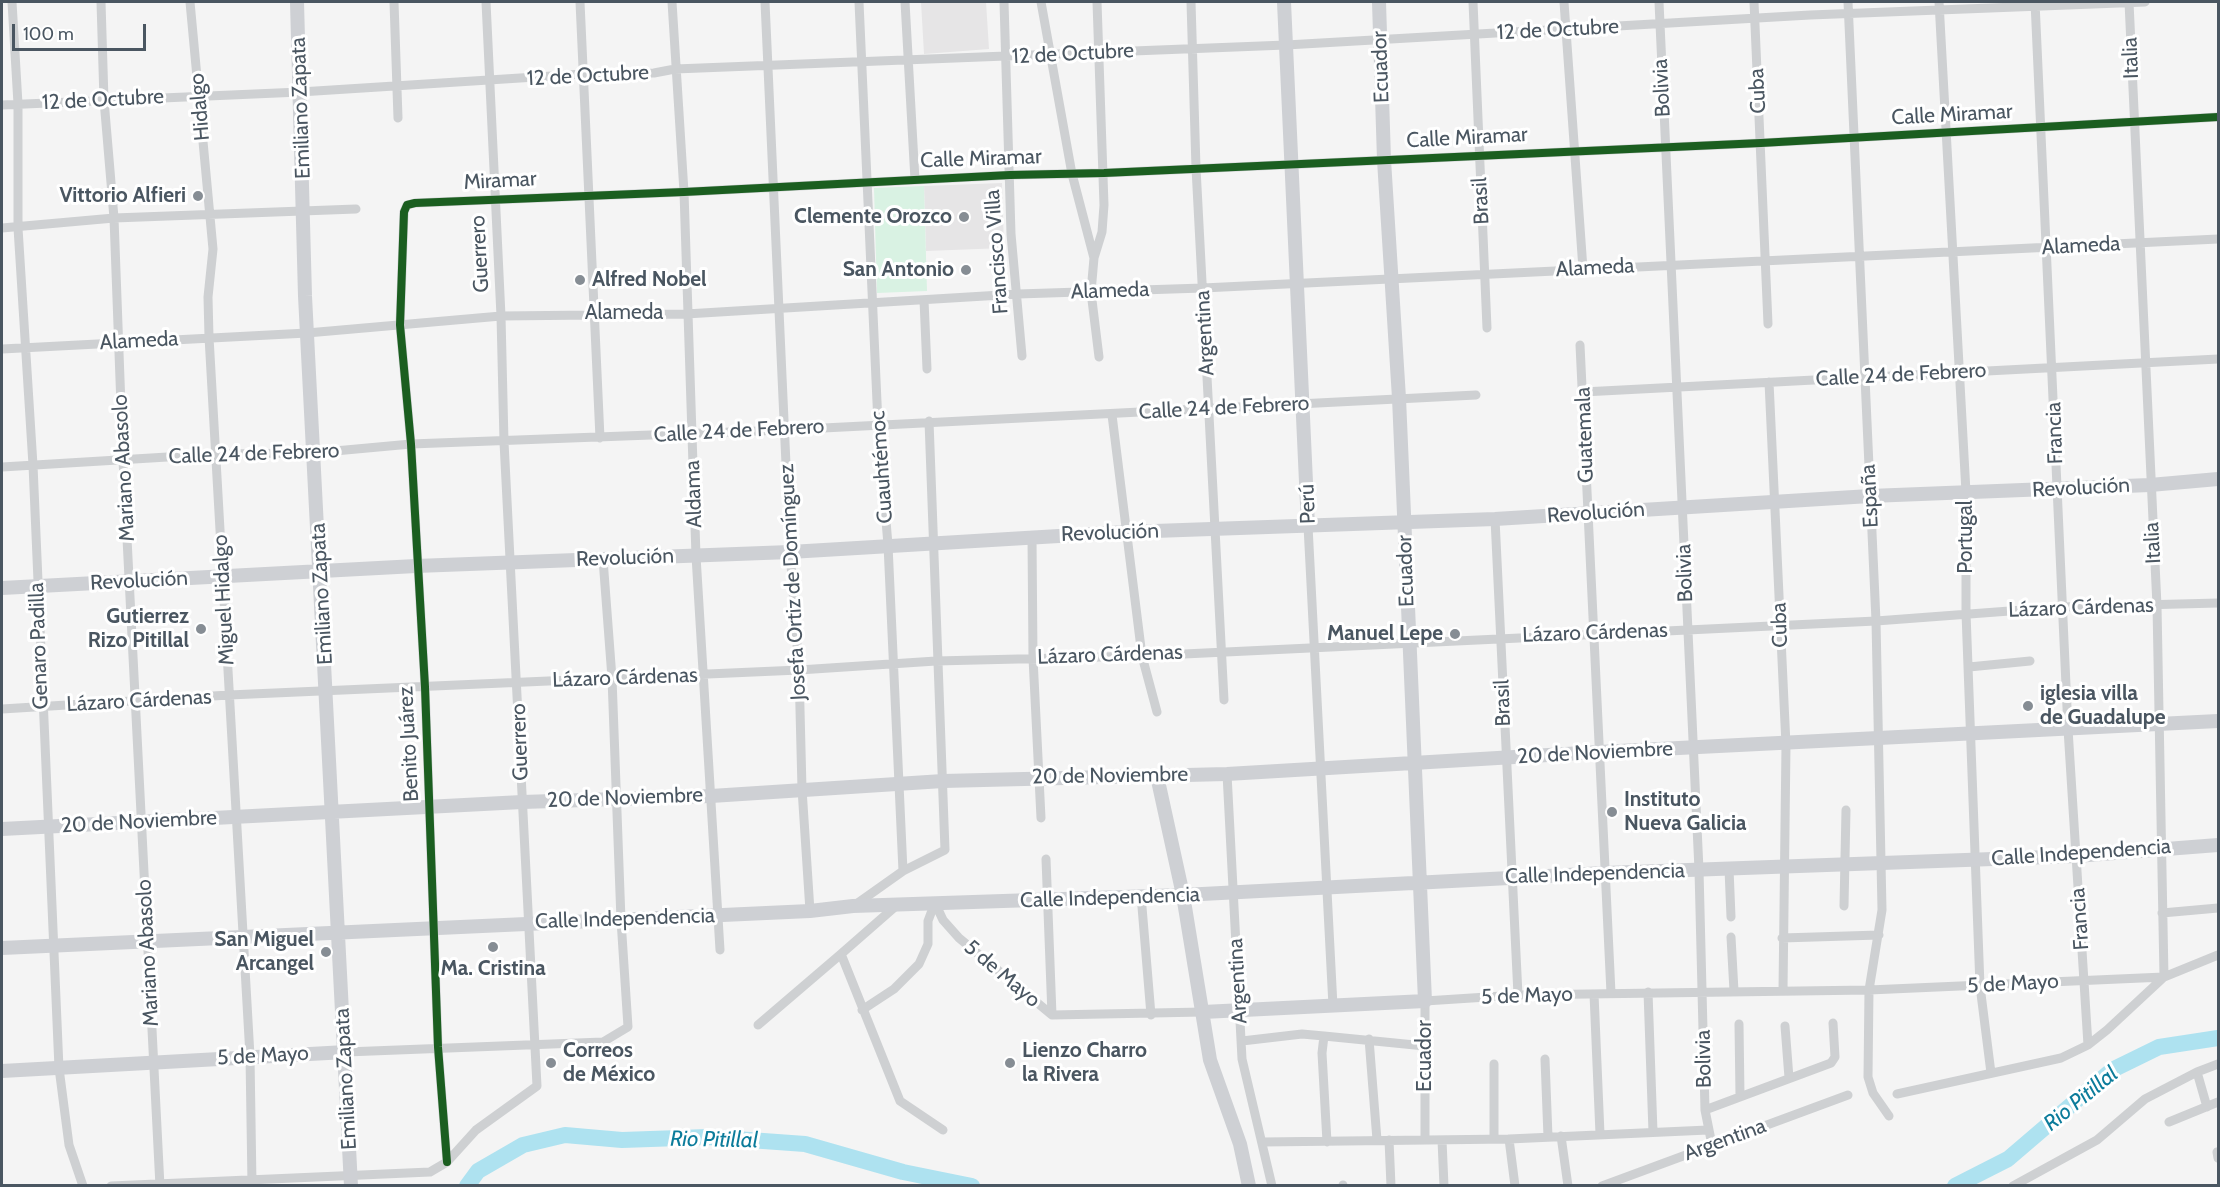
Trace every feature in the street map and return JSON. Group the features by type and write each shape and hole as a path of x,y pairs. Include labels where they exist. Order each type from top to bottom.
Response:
{"street":[{"name":"Genaro Padilla","path":"12,2 18,104 18,228 33,465 59,1068 69,1144 83,1185"},
{"name":"Mariano Abasolo","path":"101,2 104,100 114,218 123,460 160,1185"},
{"name":"Hidalgo","path":"190,2 213,249 208,297 209,337"},
{"name":"Emiliano Zapata","path":"297,2 307,333 328,693 336,934 346,1052 351,1180"},
{"path":"394,2 398,118"},
{"name":"Guerrero","path":"447,1162 476,1130 537,1086 504,442 501,316 486,2"},
{"path":"580,2 587,195 600,438"},
{"name":"Aldama","path":"672,2 684,192 686,314 696,556 720,950"},
{"name":"Josefa Ortiz de Domínguez","path":"765,2 790,552 799,670 802,789 810,912"},
{"name":"Cuauhtémoc","path":"859,2 878,424 888,545 903,871"},
{"path":"905,2 915,180"},
{"name":"Francisco Villa","path":"1004,2 1011,234 1022,356"},
{"path":"1041,2 1072,174 1094,258"},
{"path":"1097,2 1104,173 1102,232 1094,258 1091,292 1099,357"},
{"name":"Argentina","path":"1191,2 1196,168 1224,700"},
{"name":"Perú","path":"1284,2 1325,886 1333,1006"},
{"name":"Ecuador","path":"1379,2 1384,160 1399,398 1418,883 1425,1001 1425,1140"},
{"name":"Brasil","path":"1473,2 1487,328"},
{"path":"1564,2 1583,269"},
{"name":"Bolivia","path":"1659,2 1699,870 1705,1110 1712,1145"},
{"name":"Cuba","path":"1754,2 1768,324"},
{"name":"España","path":"1848,2 1852,138 1860,257 1876,621 1882,910 1869,990 1868,1077 1874,1093 1889,1116"},
{"name":"Italia","path":"2129,2 2157,606 2164,977"},
{"name":"12 de Octubre","path":"2,105 489,82 583,74 654,73 675,69 767,68 861,62 1286,45 1474,33 1565,31 1848,14 1939,5 2145,2"},
{"name":"Francia","path":"2035,4 2068,729 2088,1045"},
{"name":"Portugal","path":"1939,5 1966,492 1966,613 1980,986 1991,1073"},
{"name":"Calle Miramar","path":"716,190 867,181 1104,173 1665,145 1761,143 2218,117"},
{"name":"Miramar","path":"400,325 404,208 415,203 716,190"},
{"path":"2,228 114,218 356,209"},
{"name":"Alameda","path":"2,349 307,333 501,316 594,313 686,314 1018,294 1203,288 2218,239"},
{"path":"924,300 927,369"},
{"name":"Benito Juárez","path":"400,325 411,444 416,566 425,687 438,1047 447,1162"},
{"name":"Miguel Hidalgo","path":"209,337 250,1056 252,1183"},
{"name":"Guatemala","path":"1580,345 1611,993"},
{"name":"Calle 24 de Febrero","path":"1583,392 2218,359"},
{"name":"Cuba","path":"1770,382 1785,745 1783,990"},
{"name":"Calle 24 de Febrero","path":"2,467 217,454 313,453 411,444 504,442 784,430 929,421 1112,415 1209,407 1476,395"},
{"path":"1112,415 1122,478 1126,532 1142,656 1157,712"},
{"path":"853,906 903,871 945,850 936,661 929,421"},
{"name":"Revolución","path":"2,588 416,566 790,552 1126,532 1495,519 1870,496 2150,485 2218,478"},
{"name":"Brasil","path":"1495,519 1518,995"},
{"path":"1032,537 1033,658 1041,818"},
{"path":"603,559 612,678 621,921"},
{"name":"Lázaro Cárdenas","path":"2,709 229,696 703,675 894,663 1142,656 1501,637 1876,621 2063,608 2218,603"},
{"path":"1969,667 2030,661"},
{"name":"20 de Noviembre","path":"2,829 522,802 711,795 943,781 1227,774 1599,752 1785,745 2218,721"},
{"name":"Argentina","path":"1227,774 1242,1059 1272,1185"},
{"path":"1157,776 1183,895 1210,1060 1240,1144 1249,1185"},
{"path":"1844,906 1846,810"},
{"name":"Calle Independencia","path":"2,948 810,912 853,906 1233,893 1513,877 2076,856 2218,845"},
{"path":"1046,859 1052,1015"},
{"path":"1729,869 1731,917"},
{"path":"1142,895 1151,1015"},
{"path":"862,1010 894,989 919,964 928,944 928,921 935,904"},
{"name":"5 de Mayo","path":"935,904 944,920 959,938 1052,1015 1151,1015 1518,995 1869,990 2164,977"},
{"path":"759,1025 897,905"},
{"path":"2162,912 2218,908"},
{"name":"5 de Mayo","path":"2,1071 250,1056 603,1042 628,1027 621,921"},
{"path":"1782,938 1879,935"},
{"path":"1731,937 1734,991"},
{"path":"841,954 900,1101 943,1130"},
{"path":"1897,1094 2061,1058 2088,1045 2130,1011 2164,977 2218,955"},
{"path":"1648,993 1653,1132"},
{"path":"1594,994 1600,1134"},
{"path":"1705,1110 1833,1061 1833,1023"},
{"path":"1739,1024 1740,1096"},
{"path":"1785,1026 1789,1078"},
{"path":"1242,1041 1302,1034 1425,1046"},
{"path":"1324,1036 1322,1053 1327,1142"},
{"path":"1369,1039 1377,1140"},
{"path":"1545,1059 1548,1137"},
{"path":"1494,1064 1494,1139"},
{"path":"2013,1185 2097,1140 2145,1099 2196,1072 2218,1064"},
{"path":"2196,1072 2207,1107"},
{"name":"Argentina","path":"1602,1185 1848,1095"},
{"path":"2169,1122 2218,1102"},
{"path":"1263,1142 1509,1139 1708,1130"},
{"path":"1561,1136 1568,1185"},
{"path":"1509,1139 1515,1185"},
{"path":"1389,1140 1390,1185"},
{"path":"1442,1140 1444,1185"},
{"path":"111,1185 351,1180 430,1172 447,1162"}],"shaded area":[{"path":"921,2 986,2 989,49 924,54"},
{"name":"Clemente Orozco","path":"1002,183 1004,248 926,251 924,186"}],"green space":[{"path":"924,186 927,291 877,293 874,188"}],"waterway":[{"name":"Rio Pitillal","path":"1955,1186 2008,1159 2112,1070 2159,1047 2218,1038"},
{"name":"Rio Pitillal","path":"467,1186 478,1171 523,1145 565,1135 622,1140 708,1137 805,1144 903,1172 972,1186"}],"cycle path":[{"path":"447,1162 438,1047 425,687 411,444 400,325 404,212 407,205 1010,175 1104,173 1761,143 2218,117"}],"place":[{"name":"Vittorio Alfieri","path":"198,196"},
{"name":"Clemente Orozco","path":"964,217"},
{"name":"San Antonio","path":"966,270"},
{"name":"Alfred Nobel","path":"580,280"},
{"name":"Gutierrez Rizo Pitillal","path":"201,629"},
{"name":"Manuel Lepe","path":"1455,634"},
{"name":"iglesia villa de Guadalupe","path":"2028,706"},
{"name":"Instituto Nueva Galicia","path":"1612,812"},
{"name":"Ma. Cristina","path":"493,947"},
{"name":"San Miguel Arcangel","path":"326,952"},
{"name":"Correos de México","path":"551,1063"},
{"name":"Lienzo Charro la Rivera","path":"1010,1063"}]}
